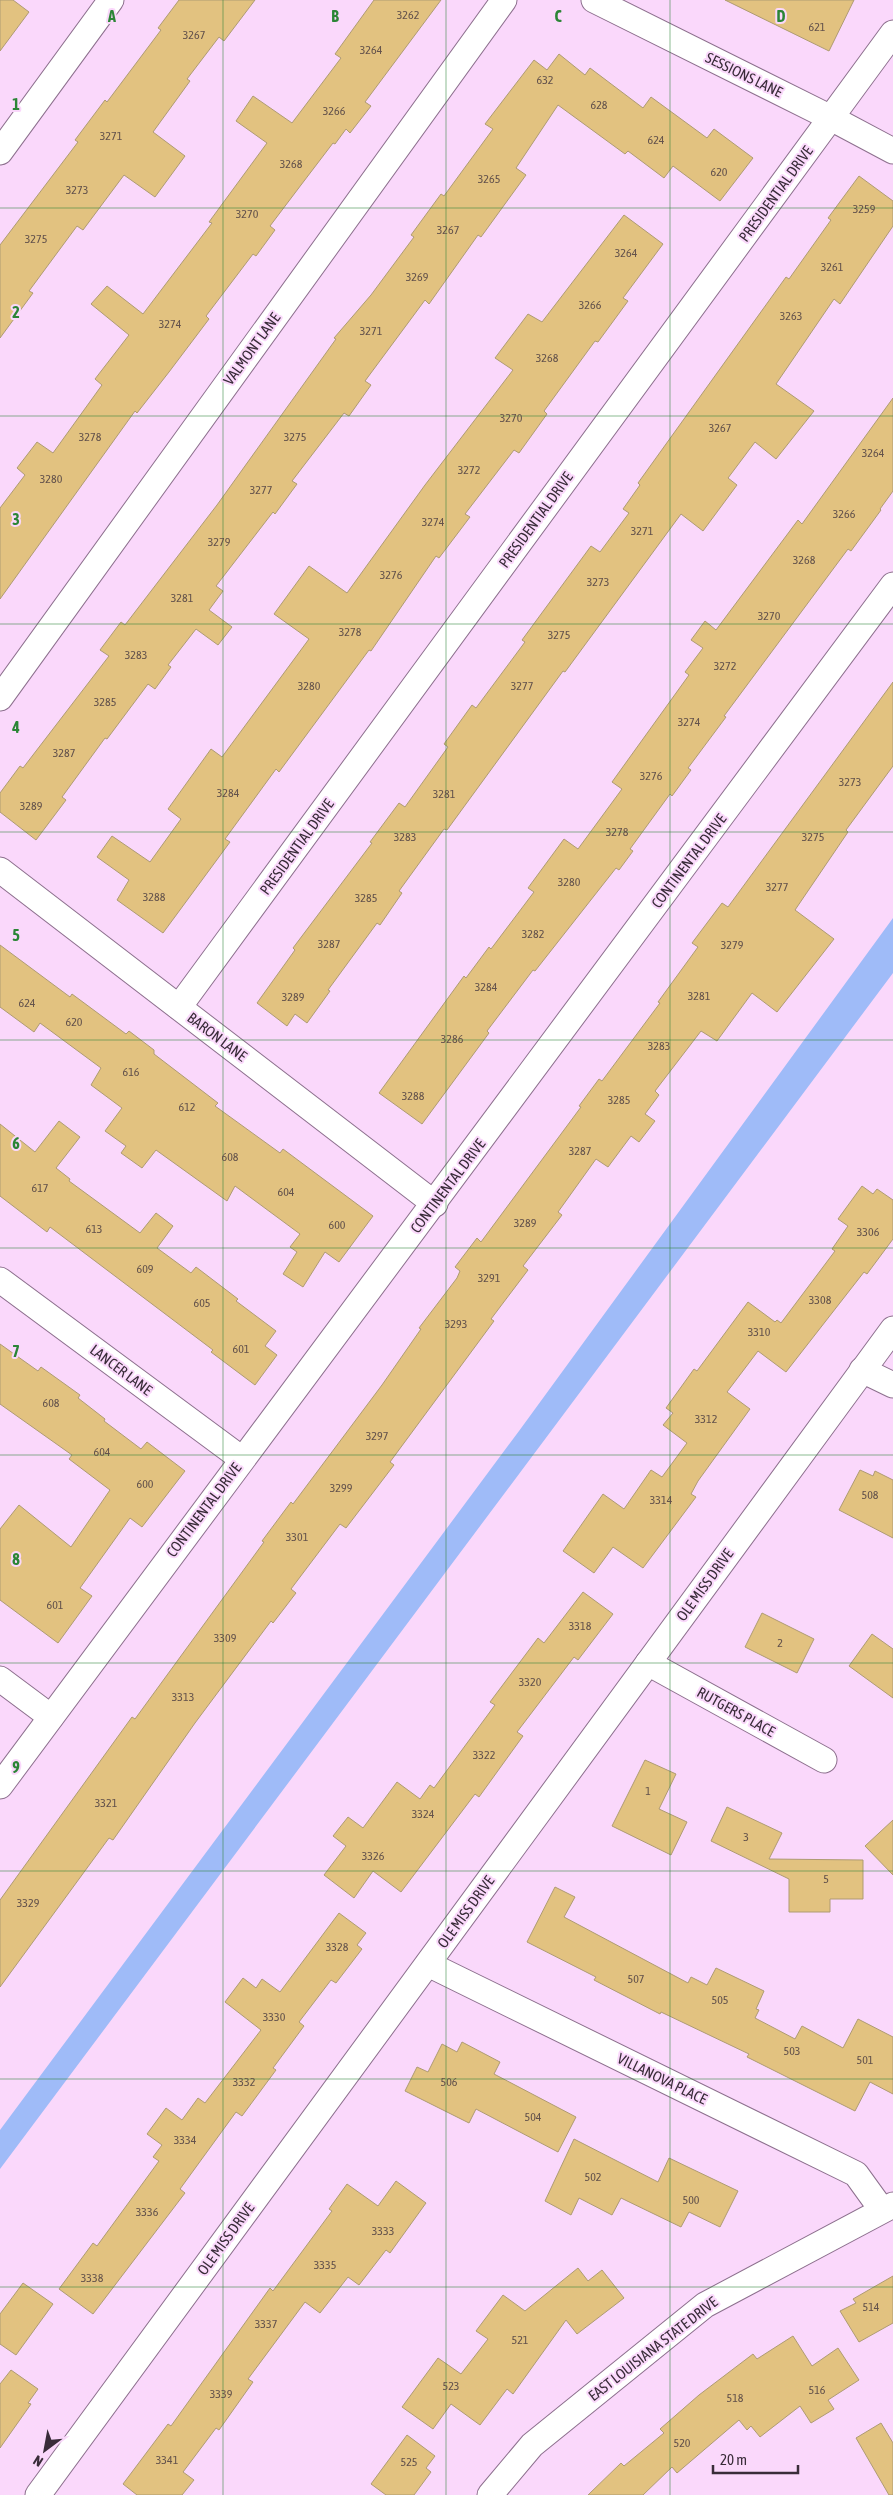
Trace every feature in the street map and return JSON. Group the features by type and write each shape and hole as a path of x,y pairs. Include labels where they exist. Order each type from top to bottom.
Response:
{"street":[{"path":"0,152 110,0"},
{"name":"VALMONT LANE","path":"0,698 504,0"},
{"name":"SESSIONS LANE","path":"594,0 831,118 893,151"},
{"name":"PRESIDENTIAL DRIVE","path":"179,1008 893,33"},
{"name":"CONTINENTAL DRIVE","path":"0,1786 435,1204 893,585"},
{"name":"BARON LANE","path":"0,870 435,1204"},
{"name":"LANCER LANE","path":"0,1280 242,1460"},
{"name":"OLE MISS DRIVE","path":"38,2495 893,1329"},
{"path":"862,1370 893,1385"},
{"name":"RUTGERS PLACE","path":"648,1664 824,1760"},
{"path":"0,1680 51,1717"},
{"name":"VILLANOVA PLACE","path":"428,1964 856,2174 888,2207"},
{"name":"EAST LOUISIANA STATE DRIVE","path":"490,2495 532,2445 705,2305 888,2207"}],"water":[{"path":"893,918 893,973 0,2169 0,2130 519,1431"}],"building":[{"path":"0,0 13,0 29,12 0,51"},
{"path":"179,0 255,0 224,41 219,37 187,79 190,81 153,132 185,156 155,197 124,175 83,230 77,226 29,291 33,293 0,338 0,245 78,142 75,140 105,100 107,102 161,30 158,28"},
{"path":"374,0 441,0 365,102 371,106 350,133 346,129 335,144 333,143 270,226 275,230 256,256 253,254 206,316 209,319 169,372 137,413 135,411 0,599 0,508 25,475 17,468 37,442 53,453 102,385 95,379 129,335 91,304 107,286 143,314 212,223 209,222 267,143 236,121 253,96 292,123 341,58 335,54"},
{"path":"725,0 854,0 829,51"},
{"path":"559,54 585,75 590,68 643,108 651,97 707,138 714,129 753,158 720,201 673,166 664,178 628,151 625,154 558,105 516,168 526,175 481,237 478,235 429,304 425,300 365,381 371,385 349,416 344,413 292,481 297,484 275,514 273,512 216,586 223,591 209,610 232,627 218,645 196,629 168,665 171,667 155,689 148,684 107,739 105,738 62,797 66,800 36,840 0,812 0,793 20,766 23,768 109,656 100,650 121,622 125,625 217,505 336,339 334,338 371,295 414,237 411,235 441,194 444,196 493,129 485,124 534,60 547,70"},
{"path":"859,176 893,201 893,226 840,304 834,299 776,384 814,411 776,459 755,442 728,478 737,485 703,531 681,514 447,830 444,829 399,891 402,893 380,925 377,923 328,990 330,991 307,1023 295,1014 287,1026 257,1003 295,950 293,948 372,843 370,842 399,803 405,807 448,747 444,744 472,705 476,708 525,642 522,640 591,546 600,552 629,513 623,509 640,485 638,483 786,277 789,279 831,220 828,218"},
{"path":"624,215 663,244 623,298 628,301 598,342 595,341 544,411 547,414 519,453 514,450 465,514 470,517 439,558 436,556 371,651 369,650 279,772 276,769 225,839 230,842 163,933 117,900 129,880 97,857 112,836 150,862 181,819 168,809 211,749 222,757 309,639 274,614 309,566 347,593 425,485 513,370 495,358 528,314 542,322"},
{"path":"893,398 893,491 881,510 851,551 848,549 724,716 726,717 688,768 691,770 672,796 670,794 630,849 633,851 619,870 616,868 535,971 533,970 487,1031 489,1033 422,1124 379,1093 464,976 466,978 489,947 491,949 534,892 528,888 564,839 578,849 622,789 612,782 689,675 685,672 703,648 691,640 705,621 716,630 798,520 802,524"},
{"path":"893,682 893,766 846,830 848,832 795,910 834,939 777,1012 752,993 717,1041 701,1031 655,1091 659,1095 645,1114 655,1121 639,1142 631,1136 608,1167 596,1159 558,1212 562,1215 523,1266 528,1270 491,1319 494,1321 390,1462 394,1465 346,1528 340,1524 291,1589 296,1593 273,1623 271,1621 195,1723 113,1840 109,1838 0,1987 0,1900 132,1717 135,1719 264,1542 262,1541 291,1502 293,1504 382,1385 421,1329 419,1328 457,1278 460,1271 455,1267 477,1238 481,1242 581,1107 579,1106 599,1079 602,1081 660,1003 658,1002 698,947 692,943 722,903 728,907"},
{"path":"0,945 70,997 72,994 126,1034 129,1031 154,1050 154,1054 218,1103 215,1106 280,1153 283,1149 373,1216 339,1262 325,1252 303,1287 283,1274 297,1252 290,1247 300,1234 235,1186 227,1201 156,1150 142,1168 121,1153 126,1146 105,1131 122,1108 91,1085 101,1068 40,1023 34,1032 0,1007"},
{"path":"59,1121 80,1137 56,1168 70,1179 69,1181 140,1233 156,1213 173,1226 157,1248 191,1273 196,1267 238,1299 236,1301 276,1331 265,1346 277,1355 255,1385 211,1352 213,1350 50,1227 47,1232 0,1196 0,1124 35,1152"},
{"path":"862,1186 873,1194 877,1189 893,1200 893,1239 867,1274 864,1272 786,1372 758,1351 727,1392 750,1409 698,1481 691,1494 696,1497 643,1568 613,1547 594,1573 563,1551 603,1494 624,1509 651,1470 662,1477 687,1443 663,1425 673,1413 666,1408 694,1369 697,1371 748,1302 775,1322 777,1320 781,1323 835,1251 832,1249 848,1226 838,1219"},
{"path":"0,1344 38,1371 41,1367 80,1395 78,1398 105,1419 104,1421 141,1449 147,1442 185,1471 142,1527 130,1518 80,1588 92,1596 58,1643 0,1600 0,1529 19,1505 71,1547 110,1490 69,1459 72,1455 0,1404"},
{"path":"860,1470 873,1476 875,1471 893,1480 893,1538 839,1510"},
{"path":"583,1592 613,1614 578,1660 574,1657 517,1732 523,1736 479,1797 475,1794 401,1892 373,1871 354,1898 324,1875 346,1846 333,1836 348,1817 363,1828 397,1782 420,1799 430,1785 434,1788 495,1705 490,1702 538,1638 544,1643"},
{"path":"762,1613 814,1639 797,1673 745,1647"},
{"path":"872,1634 893,1649 893,1698 849,1666"},
{"path":"645,1760 676,1774 659,1809 687,1822 671,1855 612,1826"},
{"path":"727,1807 782,1833 769,1859 863,1860 863,1899 830,1899 830,1912 789,1912 789,1879 711,1841"},
{"path":"893,1820 893,1875 865,1846"},
{"path":"555,1887 575,1897 564,1917 688,1983 691,1977 707,1985 716,1968 764,1991 756,2009 759,2010 755,2018 795,2039 802,2026 843,2048 858,2019 893,2037 893,2094 870,2082 855,2111 747,2057 749,2054 661,2012 660,2014 594,1980 596,1977 527,1942"},
{"path":"339,1913 366,1933 357,1945 362,1949 336,1983 331,1980 299,2022 304,2026 273,2068 276,2070 242,2116 236,2112 180,2189 185,2193 93,2314 59,2289 93,2243 97,2246 159,2161 153,2157 162,2145 147,2134 166,2108 182,2120 198,2098 205,2103 261,2030 225,2002 243,1978 256,1988 262,1979 280,1992"},
{"path":"462,2042 500,2062 494,2074 576,2117 558,2152 476,2109 469,2123 405,2091 417,2067 428,2072 442,2044 457,2052"},
{"path":"574,2139 658,2182 669,2158 738,2191 720,2227 689,2212 681,2227 621,2198 612,2215 579,2198 571,2215 545,2201"},
{"path":"396,2181 426,2203 390,2253 386,2250 359,2285 348,2277 320,2313 305,2302 248,2379 253,2382 219,2430 216,2428 183,2472 194,2480 182,2495 137,2495 123,2484 168,2424 171,2426 270,2288 273,2291 332,2211 329,2209 347,2184 378,2206"},
{"path":"578,2268 588,2281 602,2270 624,2298 577,2334 566,2320 513,2394 507,2389 480,2425 451,2404 433,2429 402,2407 438,2358 461,2374 488,2339 476,2331 503,2295 525,2311"},
{"path":"893,2276 893,2323 859,2342 840,2311 856,2303 853,2299"},
{"path":"23,2283 53,2304 16,2355 0,2344 0,2314"},
{"path":"793,2336 812,2366 838,2348 859,2380 828,2400 834,2409 811,2423 800,2406 760,2437 751,2426 747,2430 739,2420 677,2473 672,2467 643,2495 588,2495 621,2463 624,2466 664,2433 660,2429 699,2395 753,2354 757,2359"},
{"path":"11,2370 38,2389 28,2403 31,2404 0,2448 0,2384"},
{"path":"881,2423 893,2443 893,2495 889,2495 856,2438"},
{"path":"407,2435 435,2456 426,2468 431,2472 414,2495 386,2495 371,2484"}]}
